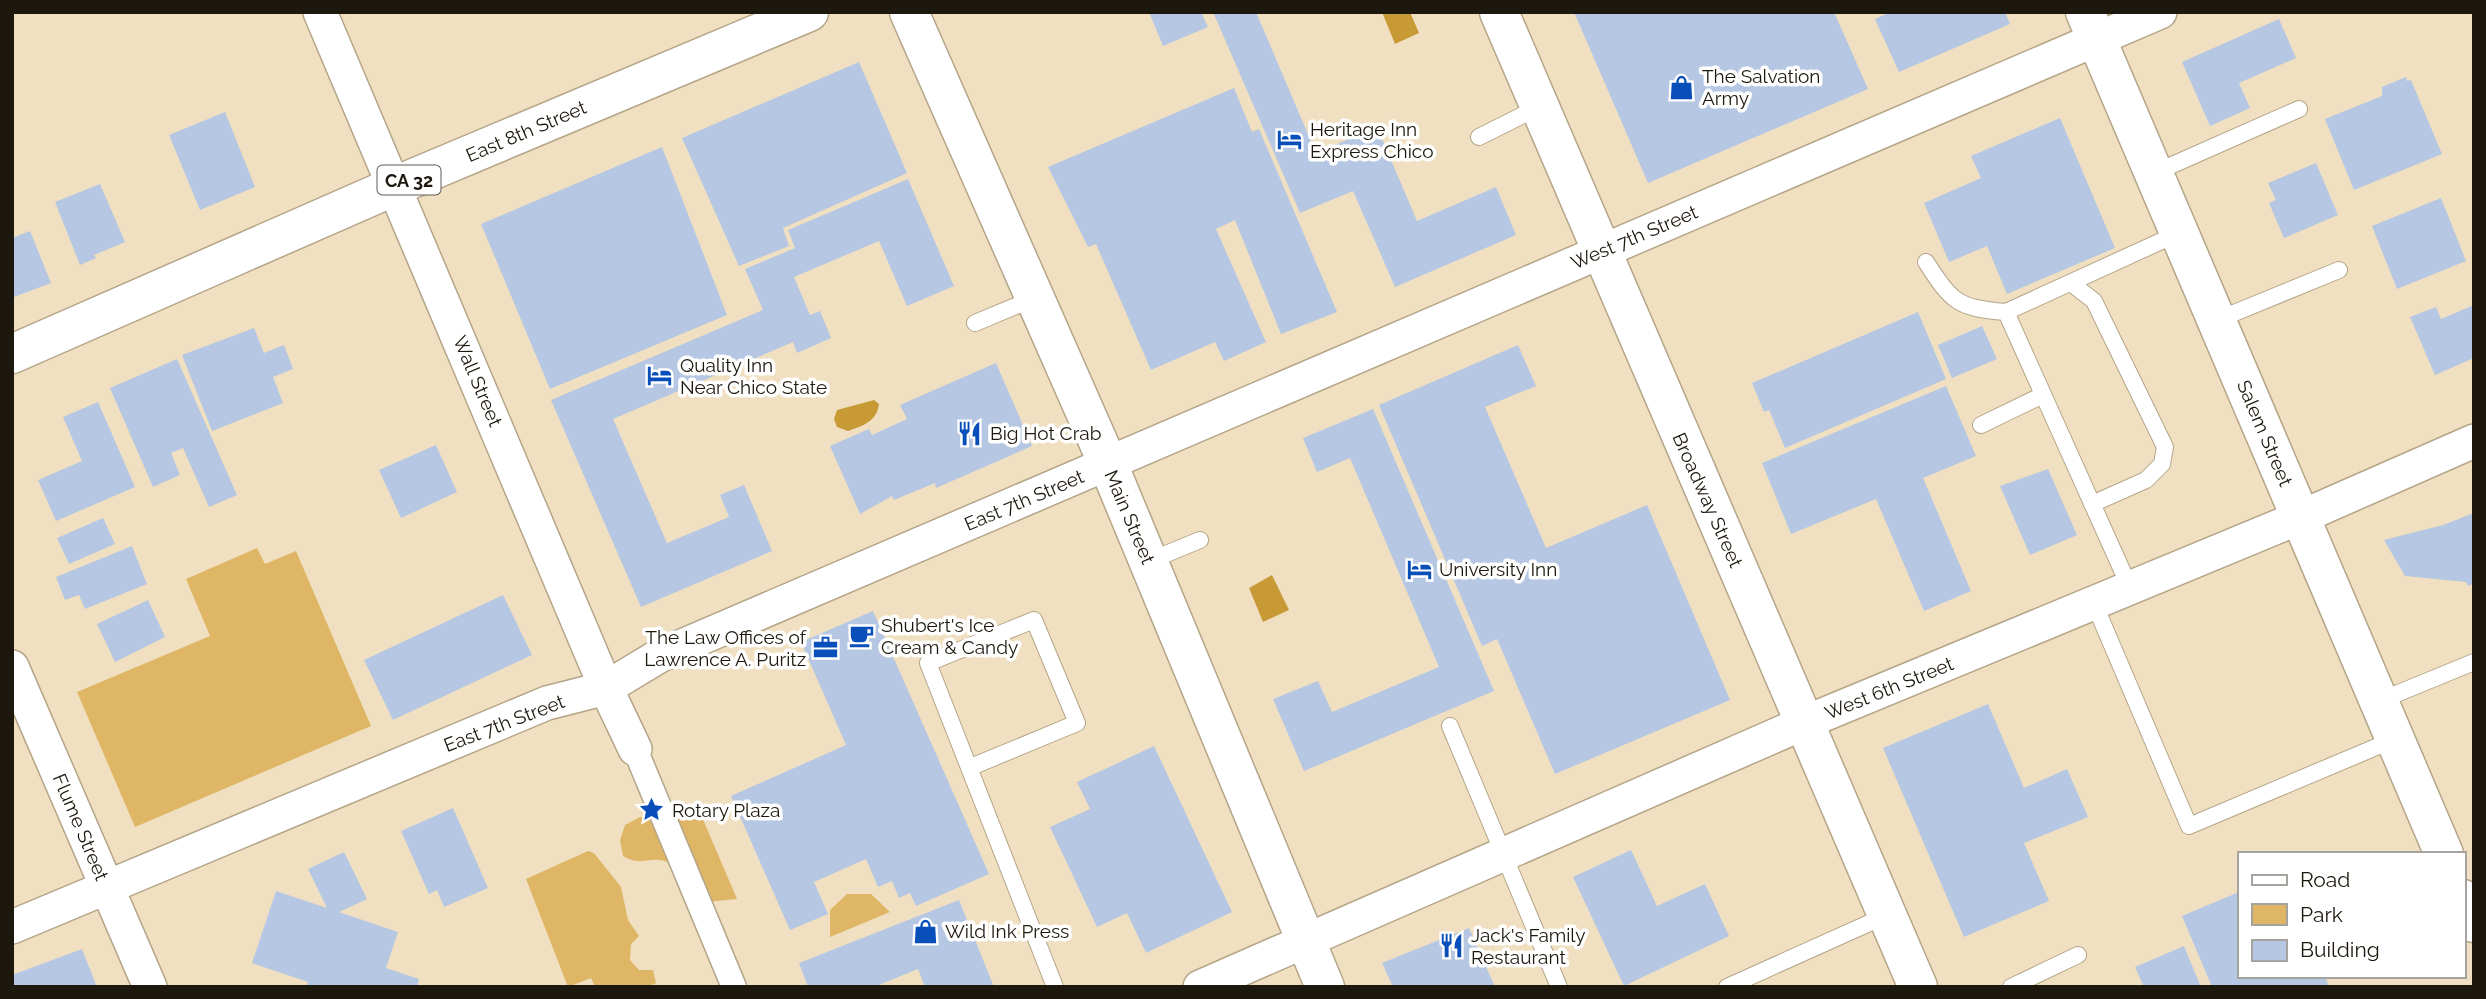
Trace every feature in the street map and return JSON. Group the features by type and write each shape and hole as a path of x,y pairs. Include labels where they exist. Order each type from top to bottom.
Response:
{"main road":[{"name":"East 8th Street","path":"12,355 395,186 809,12"},
{"name":"Main Street","path":"909,12 1108,464 1325,987"},
{"name":"Broadway Street","path":"1499,12 1537,108 1806,722 1885,916 1918,987"},
{"name":"Salem Street","path":"2091,26 2443,852"},
{"path":"2465,903 2474,923"}],"street":[{"name":"Wall Street","path":"320,12 606,688 635,749"},
{"name":"West 7th Street","path":"1108,464 1600,252 2091,26 2160,12"},
{"name":"West 6th Street","path":"1200,987 1806,722 2301,517 2474,441"},
{"name":"East 7th Street","path":"12,927 547,703 606,688 659,656 1108,464"},
{"name":"Flume Street","path":"12,667 149,987"},
{"path":"635,749 734,987"}],"lane":[{"path":"1479,136 1537,108"},
{"path":"2153,173 2300,109"},
{"path":"1926,262 1950,298 1983,310 2006,313 2179,233"},
{"path":"2217,320 2339,270"},
{"path":"2071,283 2094,301 2165,447 2162,464 2146,480 2092,504"},
{"path":"975,323 1035,298"},
{"path":"2006,313 2130,588"},
{"path":"1981,425 2043,395"},
{"path":"1149,561 1200,540"},
{"path":"2094,603 2189,826 2395,739"},
{"path":"971,767 1077,723 1034,620 928,663 1055,987"},
{"path":"2379,701 2474,662"},
{"path":"1450,726 1559,987"},
{"path":"1727,987 1885,916"},
{"path":"2011,987 2078,955"}],"green space":[{"path":"257,548 265,564 296,551 371,726 135,827 77,692 210,636 186,579"},
{"path":"696,803 737,899 705,902 686,877 667,862 634,861 623,856 620,840 625,825 640,817 655,820"},
{"path":"588,851 594,853 621,887 628,920 639,936 631,944 630,960 639,970 653,970 656,983 647,987 595,987 591,978 568,987 526,879"},
{"path":"847,894 871,894 890,912 830,937 830,910"}],"shaded area":[{"path":"1382,12 1410,12 1419,33 1395,44"},
{"path":"874,400 879,404 878,410 868,422 848,431 837,427 834,419 837,410"},
{"path":"1272,575 1289,610 1263,622 1249,588"}],"building":[{"path":"1149,12 1201,12 1208,27 1163,46"},
{"name":"Heritage Inn Express Chico","path":"1213,12 1256,12 1316,153 1377,127 1417,221 1496,187 1516,235 1395,287 1353,191 1300,213"},
{"path":"1574,12 1834,12 1868,89 1648,183"},
{"path":"1891,12 2005,12 2010,24 1899,72 1875,19"},
{"path":"2279,19 2296,58 2239,83 2250,108 2210,126 2182,62"},
{"path":"859,62 907,173 783,228 789,246 739,266 682,138"},
{"path":"2406,77 2407,81 2411,80 2442,154 2354,190 2325,119 2382,96 2382,87"},
{"path":"1234,88 1252,132 1259,129 1337,312 1281,334 1235,220 1216,229 1266,342 1224,361 1215,342 1151,370 1096,244 1088,247 1048,167"},
{"path":"225,112 255,187 200,210 169,135"},
{"path":"2060,118 2115,248 2007,294 1987,246 1949,262 1924,203 1981,178 1971,156"},
{"path":"662,147 727,315 550,389 481,224"},
{"path":"2316,163 2338,215 2284,238 2269,203 2276,200 2268,183"},
{"name":"Quality Inn Near Chico State","path":"908,179 954,286 907,306 879,241 794,277 810,315 820,311 831,338 797,353 793,342 613,419 667,543 729,517 720,495 744,485 772,551 641,607 551,400 763,310 745,269 795,248 788,230"},
{"path":"100,184 125,242 94,255 96,258 80,265 55,202"},
{"path":"2441,198 2466,261 2397,289 2372,226"},
{"path":"30,231 51,283 14,297 12,238"},
{"path":"2474,305 2474,358 2435,375 2410,317 2436,307 2441,319"},
{"path":"1918,312 1946,379 1785,448 1769,410 1764,412 1752,383"},
{"path":"1982,326 1997,359 1952,378 1938,345"},
{"path":"254,328 264,353 284,345 293,369 273,377 283,403 212,431 182,355"},
{"path":"1518,345 1536,386 1485,407 1546,548 1647,505 1730,700 1555,774 1497,639 1482,646 1379,405"},
{"path":"177,359 237,495 209,507 183,448 171,453 180,475 153,487 110,388"},
{"name":"Big Hot Crab","path":"996,363 1032,446 936,488 935,483 894,500 892,496 860,514 830,446 869,429 872,435 907,419 900,405"},
{"path":"1946,386 1976,456 1923,478 1971,591 1924,611 1876,499 1791,534 1762,463"},
{"path":"98,402 135,487 56,521 38,480 82,461 63,417"},
{"name":"University Inn","path":"1373,409 1494,691 1304,771 1273,699 1318,681 1332,712 1439,667 1350,458 1317,472 1303,438"},
{"path":"436,445 457,492 401,518 379,470"},
{"path":"2048,469 2077,535 2030,555 2000,486"},
{"path":"2474,513 2474,583 2468,586 2466,582 2405,576 2384,540 2443,525"},
{"path":"103,518 115,544 69,564 57,538"},
{"path":"132,546 147,584 85,609 79,595 65,600 56,577"},
{"path":"503,595 532,655 393,720 364,660"},
{"path":"148,600 165,637 115,662 97,624"},
{"path":"873,611 989,874 916,906 910,893 899,898 892,881 878,887 866,859 814,882 828,914 790,930 731,796 846,745 801,642"},
{"path":"1988,704 2024,788 2067,769 2088,817 2024,843 2049,901 1964,937 1883,748"},
{"path":"1154,746 1232,912 1146,953 1127,913 1097,927 1050,827 1090,809 1077,782"},
{"path":"453,808 488,888 444,907 437,890 429,894 401,831"},
{"path":"1631,850 1657,906 1705,884 1729,936 1624,986 1573,877"},
{"path":"344,852 367,899 339,912 398,932 386,968 419,979 417,987 306,987 308,982 252,963 276,891 327,908 308,869"},
{"path":"2238,892 2238,978 2326,978 2329,987 2212,987 2182,916"},
{"name":"Wild Ink Press","path":"959,900 994,987 925,987 918,969 874,987 808,987 799,963"},
{"name":"Jack's Family Restaurant","path":"1469,928 1495,987 1393,987 1382,963"},
{"path":"2184,946 2201,987 2144,987 2135,967"},
{"path":"82,949 97,987 12,987 12,975"}],"place":[{"name":"The Salvation Army","path":"1682,87"},
{"name":"Heritage Inn Express Chico","path":"1290,140"},
{"name":"Quality Inn Near Chico State","path":"660,376"},
{"name":"Big Hot Crab","path":"970,433"},
{"name":"University Inn","path":"1419,569"},
{"name":"Shubert's Ice Cream & Candy","path":"861,636"},
{"name":"The Law Offices of Lawrence A. Puritz","path":"826,648"},
{"name":"Rotary Plaza","path":"652,810"},
{"name":"Wild Ink Press","path":"925,931"},
{"name":"Jack's Family Restaurant","path":"1451,946"}]}
